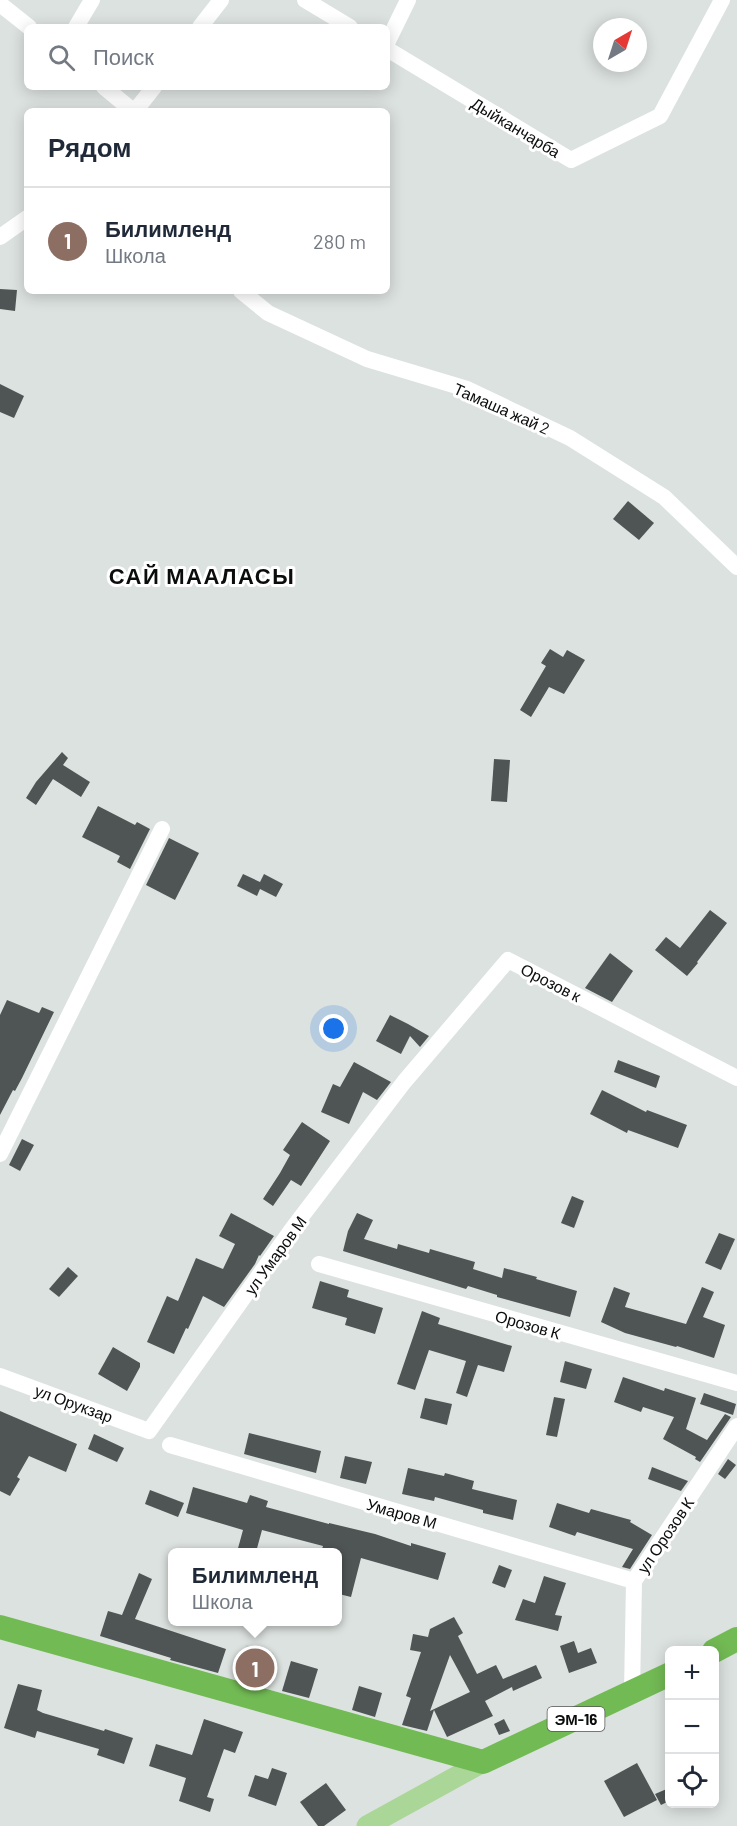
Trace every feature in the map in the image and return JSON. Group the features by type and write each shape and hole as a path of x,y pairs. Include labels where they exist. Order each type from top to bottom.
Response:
{"highway":[{"path":"0,1627 483,1762"},
{"path":"719,1648 737,1639"},
{"name":"ЭМ-16","path":"483,1762 665,1676"}],"main road":[{"path":"367,1826 396,1820 483,1762"}],"street":[{"path":"78,24 92,0"},
{"path":"202,24 221,0"},
{"path":"305,0 345,24"},
{"path":"390,37 408,0"},
{"name":"Дыйканчарба","path":"390,51 571,160 660,116 722,0"},
{"path":"0,4 25,24"},
{"path":"136,108 152,90"},
{"path":"109,98 128,108"},
{"path":"0,237 24,220"},
{"name":"Тамаша жай 2","path":"245,294 268,312 367,359 467,389 570,438 664,497 737,567"},
{"path":"0,1154 162,829"},
{"name":"Орозов к","path":"404,1082 508,960 737,1078"},
{"name":"ул Умаров М","path":"149,1431 292,1229 404,1082"},
{"name":"Орозов К","path":"319,1264 737,1383"},
{"name":"ул Орукзар","path":"0,1376 149,1431"},
{"name":"ул Орозов К","path":"632,1692 634,1581 737,1426"},
{"name":"Умаров М","path":"170,1444 634,1581"}],"shaded area":[{"path":"246,1645 274,1653 264,1690 236,1682"}],"building":[{"path":"0,289 17,290 15,311 0,309"},
{"path":"0,384 24,396 14,418 0,412"},
{"path":"628,501 654,523 639,540 613,519"},
{"path":"550,649 563,657 567,650 585,660 564,694 549,687 531,717 520,710 546,666 541,663"},
{"path":"62,752 68,758 63,765 90,782 81,797 53,779 36,805 26,798 36,782"},
{"path":"494,759 510,760 507,802 491,801"},
{"path":"98,806 135,825 137,822 150,829 130,869 117,862 120,856 82,837"},
{"path":"169,838 199,853 175,900 146,885"},
{"path":"243,874 260,882 264,874 283,884 276,897 260,889 257,896 237,886"},
{"path":"710,910 727,923 687,976 655,950 666,937 680,948"},
{"path":"610,953 633,971 612,1002 585,988"},
{"path":"7,1000 39,1013 42,1007 54,1012 22,1078 0,1115 0,1015"},
{"path":"390,1015 429,1036 420,1047 410,1036 401,1054 376,1041"},
{"path":"618,1060 660,1076 656,1088 614,1072"},
{"path":"354,1062 391,1082 377,1100 363,1092 349,1124 321,1112 333,1084 340,1087"},
{"path":"602,1090 646,1112 647,1110 687,1125 678,1148 628,1130 627,1133 590,1114"},
{"path":"302,1122 330,1141 301,1186 291,1180 273,1206 263,1199 290,1155 283,1150"},
{"path":"22,1139 34,1145 20,1171 9,1165"},
{"path":"572,1196 584,1201 574,1228 561,1223"},
{"path":"231,1213 274,1236 224,1307 203,1296 174,1354 147,1342 167,1296 178,1301 196,1258 223,1269 235,1244 219,1236"},
{"path":"357,1213 373,1220 364,1239 397,1249 398,1244 429,1253 430,1249 475,1262 473,1269 502,1278 504,1268 577,1291 570,1317 497,1297 497,1295 468,1286 466,1289 343,1251 348,1231"},
{"path":"719,1233 735,1239 721,1270 705,1263"},
{"path":"68,1267 78,1276 59,1297 49,1289"},
{"path":"320,1281 349,1290 347,1297 383,1308 375,1334 345,1325 347,1318 312,1308"},
{"path":"614,1287 630,1293 625,1307 686,1324 702,1287 714,1292 703,1317 725,1325 714,1358 625,1333 601,1322"},
{"path":"422,1311 440,1318 438,1324 512,1346 504,1372 478,1365 467,1397 456,1393 466,1361 429,1350 415,1390 397,1384"},
{"path":"113,1347 140,1363 127,1391 98,1374"},
{"path":"565,1361 592,1369 586,1389 560,1382"},
{"path":"623,1377 664,1391 665,1388 696,1398 686,1429 707,1440 725,1414 731,1417 700,1462 695,1459 696,1457 663,1439 674,1417 643,1407 641,1412 614,1402"},
{"path":"704,1393 736,1404 733,1415 700,1404"},
{"path":"554,1397 565,1399 557,1437 546,1435"},
{"path":"425,1398 452,1404 447,1425 420,1418"},
{"path":"0,1411 77,1444 66,1472 29,1456 17,1477 20,1479 10,1496 0,1491"},
{"path":"249,1433 321,1451 316,1473 244,1454"},
{"path":"94,1434 124,1448 117,1462 88,1449"},
{"path":"345,1456 372,1462 366,1484 340,1478"},
{"path":"728,1459 736,1465 725,1479 718,1474"},
{"path":"652,1467 688,1481 681,1491 648,1479"},
{"path":"408,1468 444,1476 445,1473 474,1481 472,1489 517,1500 513,1520 435,1497 434,1501 402,1494"},
{"path":"193,1487 247,1503 250,1495 268,1501 266,1507 375,1534 411,1546 411,1543 446,1553 438,1580 361,1558 351,1597 342,1595 342,1548 322,1548 323,1546 262,1530 257,1548 238,1548 243,1530 186,1513"},
{"path":"150,1490 184,1503 178,1517 145,1504"},
{"path":"557,1503 589,1513 591,1509 631,1520 630,1522 652,1535 630,1569 622,1567 633,1549 577,1532 575,1536 549,1527"},
{"path":"499,1565 512,1570 505,1588 492,1583"},
{"path":"139,1573 152,1579 135,1619 226,1649 218,1673 170,1660 171,1658 100,1636 108,1611 122,1615"},
{"path":"544,1576 566,1583 555,1615 562,1616 558,1631 515,1620 523,1599 535,1603"},
{"path":"454,1617 463,1633 458,1636 477,1674 496,1665 503,1679 536,1665 542,1678 513,1691 512,1687 485,1701 493,1716 447,1737 434,1710 427,1731 402,1725 411,1698 406,1696 421,1652 410,1650 413,1634 428,1637 430,1629","holes":["450,1655 470,1692 430,1711"]},
{"path":"574,1641 578,1653 591,1648 597,1663 569,1673 560,1646"},
{"path":"291,1661 318,1669 309,1698 282,1691"},
{"path":"18,1684 42,1690 37,1710 43,1713 133,1738 124,1764 97,1755 99,1749 37,1731 35,1738 4,1728"},
{"path":"359,1686 382,1693 375,1717 352,1710"},
{"path":"204,1719 243,1732 235,1753 224,1749 207,1797 214,1799 210,1812 179,1801 186,1778 149,1766 156,1744 192,1755"},
{"path":"504,1719 510,1731 499,1735 494,1724"},
{"path":"637,1763 657,1800 624,1817 604,1781"},
{"path":"272,1768 287,1773 276,1806 248,1796 255,1775 268,1779"},
{"path":"326,1783 346,1810 324,1826 318,1826 300,1802"},
{"path":"665,1790 665,1803 661,1805 655,1794"}],"place":[{"name":"Билимленд","path":"255,1668"}],"district":[{"name":"САЙ МААЛАСЫ","path":"202,575"}]}
